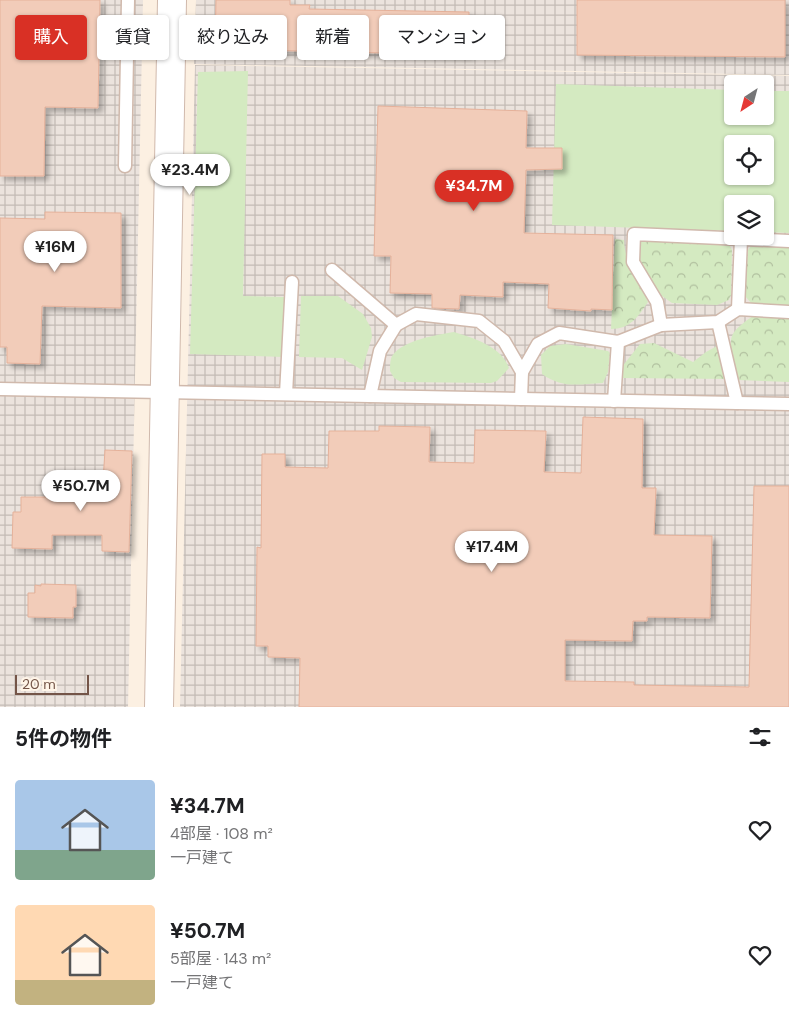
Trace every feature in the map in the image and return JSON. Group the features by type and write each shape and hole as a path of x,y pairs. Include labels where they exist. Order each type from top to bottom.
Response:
{"street":[{"path":"159,707 172,0"}],"lane":[{"path":"125,166 128,0"},
{"path":"661,325 657,302 633,262 634,234 724,238"},
{"path":"774,240 789,241"},
{"path":"738,309 741,245"},
{"path":"332,270 396,324"},
{"path":"286,394 292,282"},
{"path":"521,399 522,372 538,344 559,333 618,342 661,325 718,322 738,309 789,312"},
{"path":"370,396 380,351 396,324 416,314 479,321 504,341 522,372"},
{"path":"718,322 737,403"},
{"path":"614,401 618,342"},
{"path":"0,389 789,404"}],"shaded area":[{"path":"0,0 143,0 143,15 97,15 97,60 142,60 128,707 0,707"},
{"path":"196,0 789,0 789,75 194,64 194,60 287,60 287,15 196,15"},
{"path":"195,65 735,75 724,75 724,125 774,125 774,76 789,76 789,707 180,707"}],"green space":[{"path":"248,71 243,296 285,297 284,357 190,354 198,72"},
{"path":"556,84 724,90 724,125 774,125 774,91 789,91 789,233 774,232 774,195 724,195 724,231 552,225"},
{"path":"615,239 624,240 630,265 648,302 633,321 623,327 611,329"},
{"path":"641,239 730,246 732,250 731,295 729,300 717,305 672,303 662,296 639,261"},
{"path":"752,245 789,247 789,306 752,304 745,296 748,250"},
{"path":"301,296 338,296 363,314 371,328 372,337 362,370 342,358 299,357"},
{"path":"753,316 789,318 789,382 738,380 731,352 732,336 738,327"},
{"path":"454,332 478,340 494,349 500,354 509,368 497,381 491,383 401,382 394,378 390,371 390,364 392,356 397,350 420,339"},
{"path":"654,343 693,362 717,346 727,379 622,378 621,368 640,344"},
{"path":"566,344 608,351 610,353 608,372 603,383 564,384 542,374 541,355 550,346"}],"building":[{"path":"0,0 100,0 100,15 97,15 98,108 45,107 44,176 0,176"},
{"path":"216,0 290,0 290,5 310,5 309,9 469,12 469,15 379,15 379,53 369,53 369,15 297,15 297,51 287,51 287,15 216,15"},
{"path":"577,0 785,0 785,57 577,55"},
{"path":"378,106 527,111 526,148 562,148 562,169 526,170 524,233 613,235 612,310 591,309 591,311 548,308 549,284 503,282 503,297 460,295 459,309 432,308 432,294 390,293 391,256 374,256"},
{"path":"45,212 121,213 121,308 42,306 40,364 7,363 7,347 0,347 0,218 45,219"},
{"path":"583,417 643,419 642,488 656,488 654,535 712,536 710,618 647,617 647,621 633,621 632,641 565,640 565,681 634,682 634,685 749,687 754,486 789,486 789,707 299,707 300,658 268,657 268,646 256,646 257,547 261,548 262,454 285,454 285,467 328,468 329,431 379,431 379,426 430,427 429,462 474,463 475,430 546,431 544,472 581,473"},
{"path":"105,450 132,451 129,552 102,551 102,535 52,535 52,549 12,548 13,512 21,512 21,497 102,497"},
{"path":"41,584 76,585 76,607 73,607 73,618 28,617 28,593 35,593 35,585 41,586"}]}
